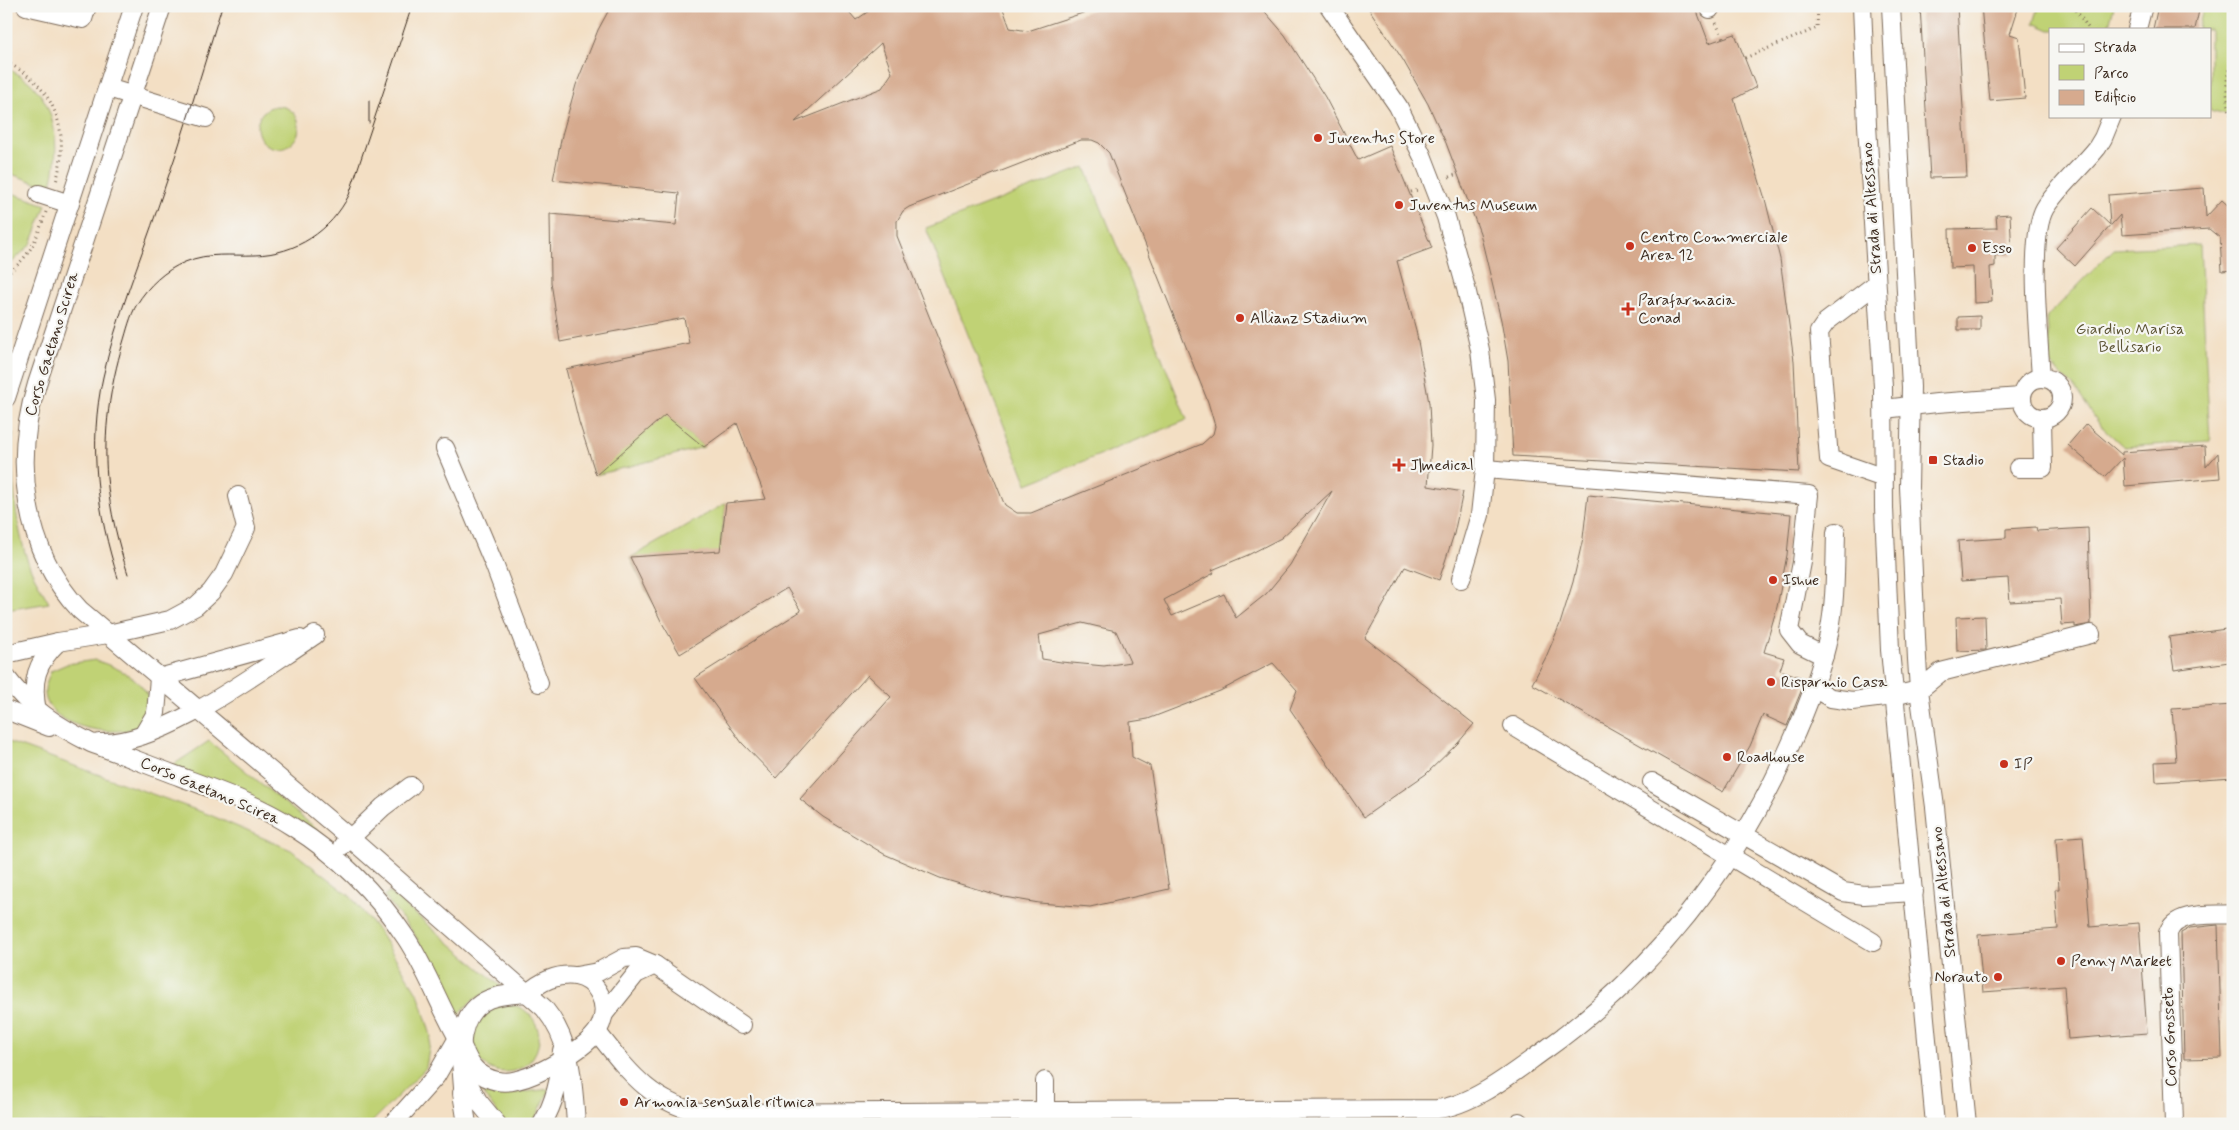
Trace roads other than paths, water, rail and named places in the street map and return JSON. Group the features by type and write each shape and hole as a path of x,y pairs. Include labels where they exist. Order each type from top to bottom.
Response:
{"street":[{"path":"26,6 83,19 87,6"},
{"name":"Corso Gaetano Scirea","path":"6,398 134,6"},
{"name":"Corso Gaetano Scirea","path":"162,6 37,384 27,421 25,483 28,505 46,559 60,585 73,603 158,678 199,710 350,838 528,992 548,1013 562,1037 576,1124"},
{"path":"1329,6 1398,106 1422,156 1446,217 1466,288 1480,350 1486,400 1486,469 1480,515 1461,579"},
{"name":"Strada di Altessano","path":"1862,6 1884,409 1884,478 1893,696 1914,892 1935,1124"},
{"name":"Strada di Altessano","path":"1892,6 1911,406 1909,487 1919,690 1935,806 1967,1124"},
{"path":"2137,28 2143,6"},
{"path":"108,88 206,118"},
{"path":"2041,378 2036,248 2040,218 2052,199 2097,148 2104,138 2111,118"},
{"path":"45,196 70,204"},
{"path":"1876,284 1826,322 1819,332 1829,459 1884,478"},
{"path":"2041,378 2053,381 2058,386 2062,398 2058,410 2048,417 2042,418 2029,414 2025,410 2021,397 2025,386 2030,381 2041,378"},
{"path":"1884,409 2021,397"},
{"path":"2018,468 2044,468 2042,418"},
{"path":"445,448 494,564 538,683"},
{"path":"1486,469 1809,495 1802,562 1789,630 1800,644 1824,656"},
{"path":"6,654 170,620 196,606 211,592 224,574 246,528 238,496"},
{"path":"598,1032 628,1072 639,1082 673,1104 698,1112 722,1114 1045,1117 1418,1109 1457,1106 1489,1088 1553,1044 1580,1024 1634,976 1679,927 1743,835 1773,783 1804,715 1824,656 1833,613 1836,532"},
{"path":"1814,688 1831,698 1852,702 1893,696 1919,690 1941,672 2091,634"},
{"name":"Corso Gaetano Scirea","path":"91,743 113,744 143,735 199,710 315,635 158,678"},
{"path":"37,711 34,693 38,670 44,656 58,642"},
{"name":"Corso Gaetano Scirea","path":"6,677 37,711 59,726 91,743 254,806 292,826 332,856 371,892 404,936 432,983 445,1017 471,1066 480,1074 498,1081 519,1080 565,1057"},
{"name":"Corso Gaetano Scirea","path":"143,735 156,713 158,678"},
{"path":"6,710 91,743"},
{"path":"1513,726 1873,942"},
{"path":"1652,782 1843,892 1864,895 1914,892"},
{"path":"332,856 383,807 411,786"},
{"name":"Corso Grosseto","path":"2174,1124 2168,933 2175,922 2183,918 2233,914"},
{"path":"393,1124 436,1076 459,1041 466,1019 480,1003 492,998 528,992 543,982 560,976 576,976 598,972 630,957 646,960 742,1025"},
{"path":"604,1014 636,974 655,965"},
{"path":"565,1057 585,1045 598,1032 604,1014 604,1003 599,991 589,982 576,976"},
{"name":"Corso Gaetano Scirea","path":"459,1041 463,1072 464,1104"},
{"name":"Corso Gaetano Scirea","path":"459,1041 467,1124"},
{"name":"Corso Gaetano Scirea","path":"542,1124 555,1095 565,1057"},
{"name":"Corso Gaetano Scirea","path":"463,1072 478,1101 497,1124"},
{"path":"1044,1080 1045,1117"}],"tram line":[{"path":"118,578 105,529 97,479 96,428 98,402 108,355 121,311 176,155 222,6"},
{"path":"128,574 110,503 106,444 114,376 127,328 135,309 141,297 158,279 171,269 185,262 220,255 270,254 298,245 322,230 341,208 349,195 412,6"},
{"path":"369,101 369,123"}],"place":[{"name":"Juventus Store","path":"1318,138"},
{"name":"Juventus Museum","path":"1399,205"},
{"name":"Centro Commerciale Area 12","path":"1630,246"},
{"name":"Esso","path":"1972,248"},
{"name":"Parafarmacia Conad","path":"1628,309"},
{"name":"Allianz Stadium","path":"1240,318"},
{"name":"Stadio","path":"1933,460"},
{"name":"J|medical","path":"1399,465"},
{"name":"Ishue","path":"1773,580"},
{"name":"Risparmio Casa","path":"1771,682"},
{"name":"Roadhouse","path":"1727,757"},
{"name":"IP","path":"2004,764"},
{"name":"Penny Market","path":"2061,961"},
{"name":"Norauto","path":"1998,977"},
{"name":"Armonia sensuale ritmica","path":"624,1102"}],"park label":[{"name":"Giardino Marisa Bellisario","path":"2130,338"}]}
